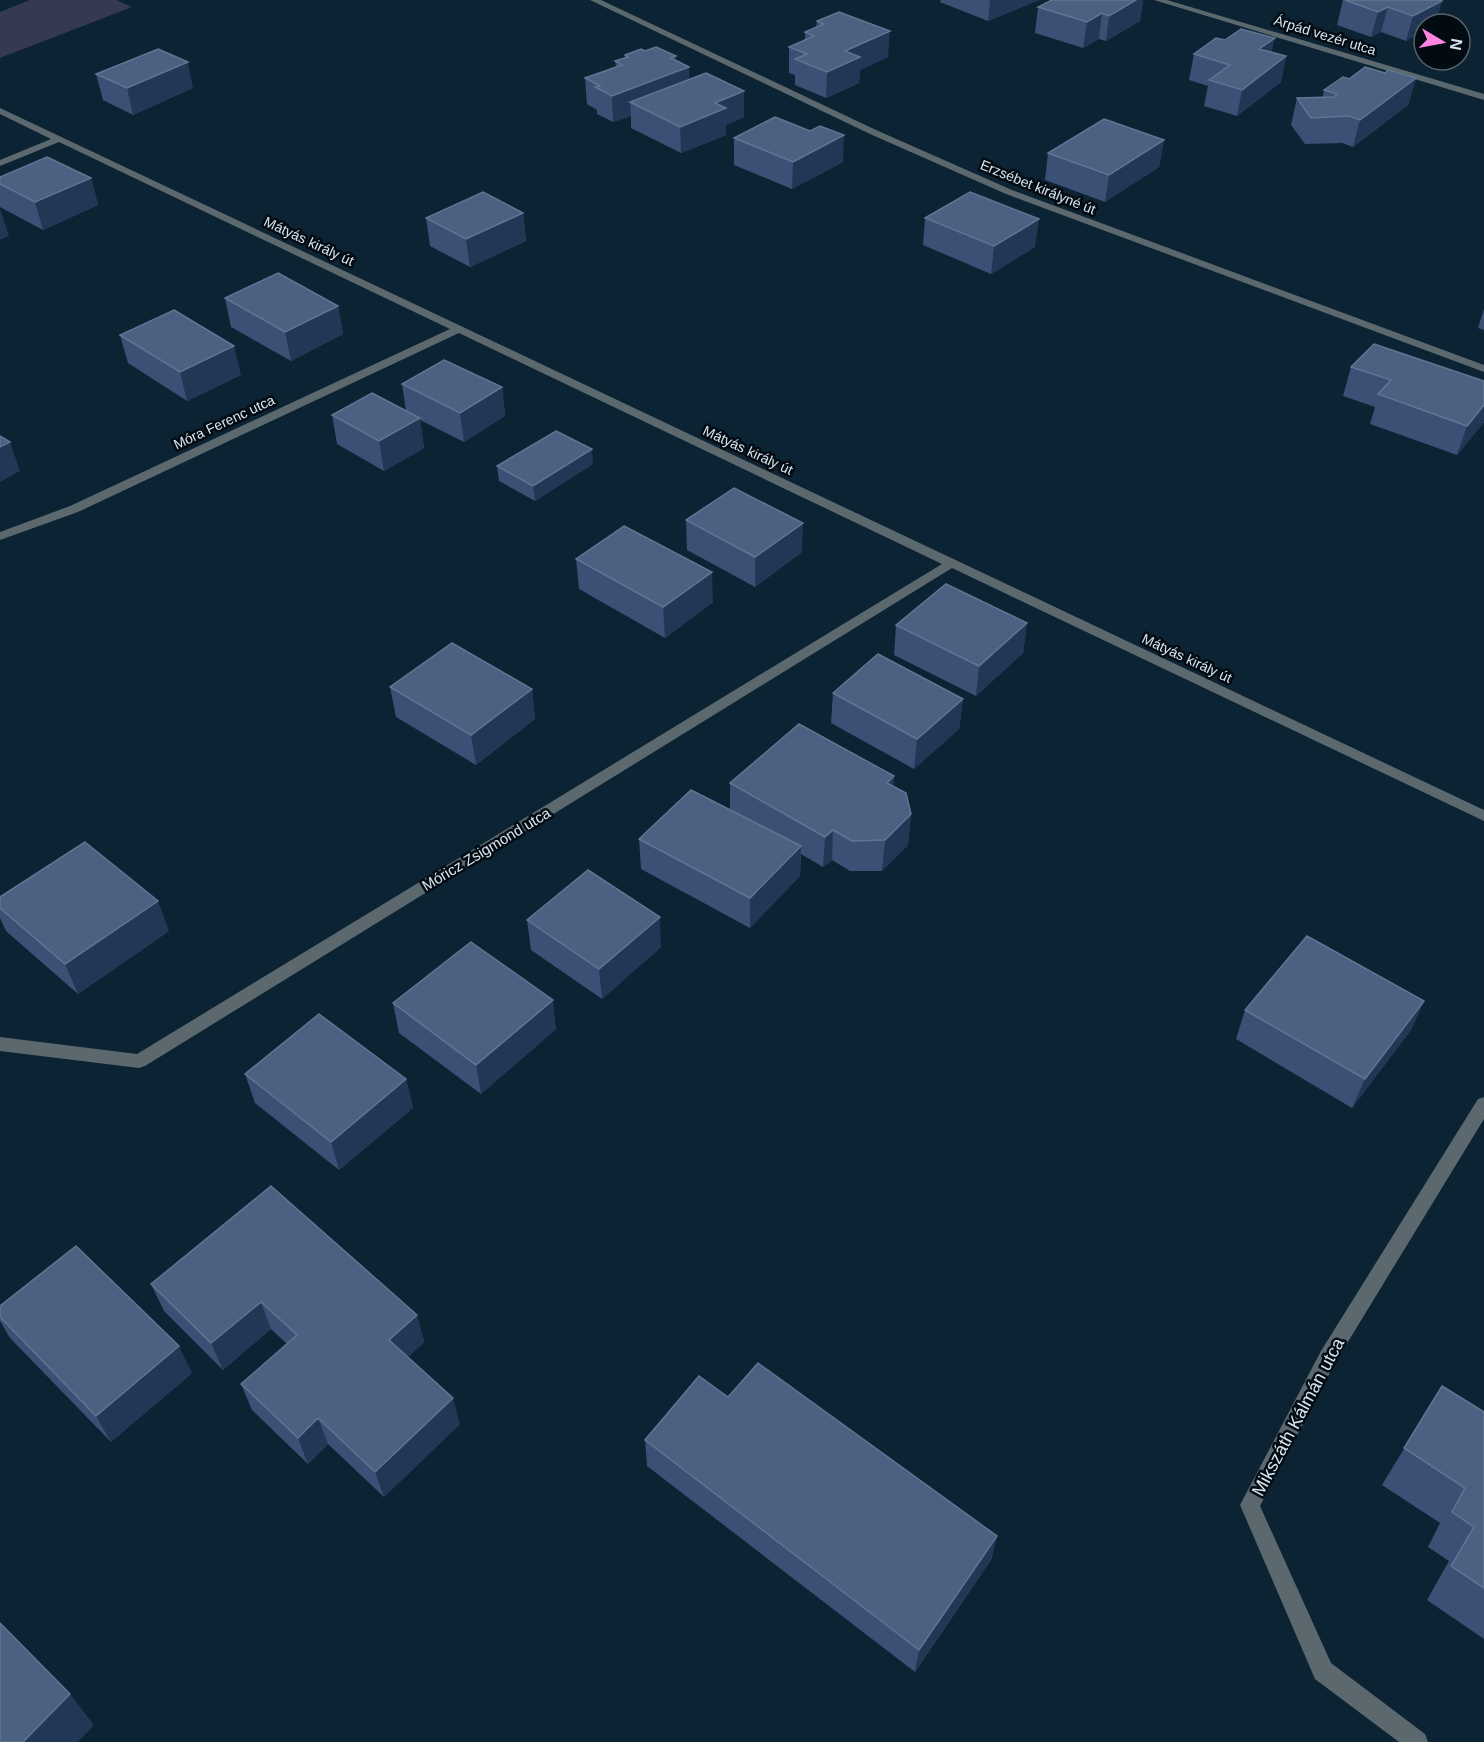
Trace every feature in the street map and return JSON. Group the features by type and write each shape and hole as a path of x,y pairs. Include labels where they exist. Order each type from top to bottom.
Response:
{"street":[{"name":"Erzsébet királyné út","path":"594,0 873,132 1009,192 1484,369"},
{"name":"Árpád vezér utca","path":"1158,0 1484,97"},
{"name":"Mátyás király út","path":"0,111 1484,816"},
{"path":"0,163 59,139"},
{"name":"Móra Ferenc utca","path":"0,536 74,509 459,329"},
{"name":"Móricz Zsigmond utca","path":"0,1044 139,1061 952,563"},
{"name":"Mikszáth Kálmán utca","path":"1417,1742 1323,1671 1250,1505 1328,1357 1484,1104"}],"shaded area":[{"path":"30,0 116,0 132,7 0,58 0,12"}],"building":[{"path":"1052,0 1136,0 1109,16 1102,13 1087,22 1038,7"},
{"path":"1345,0 1442,1 1421,12 1412,12 1412,16 1388,7 1378,12"},
{"path":"839,12 890,31 845,51 860,57 827,72 795,59 807,54 789,47 814,36 805,32 824,24 817,21"},
{"path":"1241,29 1275,38 1259,49 1286,56 1242,90 1209,80 1230,65 1194,54 1216,38 1225,40"},
{"path":"656,47 676,56 671,58 689,67 612,96 595,87 600,86 585,78 622,65 615,61 628,57 625,55 641,49 645,51"},
{"path":"158,49 188,62 127,88 96,74"},
{"path":"1365,67 1385,73 1388,70 1416,78 1360,120 1349,116 1311,118 1297,98 1334,97 1337,94 1324,90 1343,77 1349,79"},
{"path":"706,73 744,91 715,103 726,108 680,127 630,102"},
{"path":"775,117 810,131 820,126 844,135 793,162 734,138"},
{"path":"1104,119 1164,140 1109,175 1048,153"},
{"path":"47,157 91,178 35,202 0,184 0,177"},
{"path":"483,192 523,213 466,239 426,218"},
{"path":"970,192 1039,219 994,246 925,218"},
{"path":"278,273 338,306 285,332 225,298"},
{"path":"174,310 234,346 180,372 120,335"},
{"path":"1374,344 1484,381 1484,405 1467,426 1378,394 1391,380 1351,367"},
{"path":"444,360 502,387 460,413 402,384"},
{"path":"372,393 420,418 379,441 332,415"},
{"path":"556,431 592,449 533,486 497,466"},
{"path":"0,436 10,442 0,447"},
{"path":"734,488 803,523 755,557 686,520"},
{"path":"624,526 712,572 663,607 576,559"},
{"path":"946,584 1027,623 979,666 896,625"},
{"path":"452,643 532,689 471,735 390,687"},
{"path":"878,654 963,699 917,739 833,693"},
{"path":"799,724 894,776 887,783 906,793 911,814 885,840 852,841 833,830 825,837 730,783"},
{"path":"691,790 801,846 750,898 639,839"},
{"path":"85,842 158,901 65,964 0,908 0,897"},
{"path":"588,870 660,917 599,969 527,920"},
{"path":"1307,936 1424,1001 1365,1079 1245,1010"},
{"path":"471,942 553,1000 476,1065 393,1003"},
{"path":"319,1014 406,1079 331,1142 245,1074"},
{"path":"271,1186 417,1315 389,1340 453,1398 375,1472 318,1418 298,1438 241,1384 297,1335 261,1302 211,1343 151,1284"},
{"path":"76,1246 179,1346 96,1416 0,1317 0,1306"},
{"path":"758,1363 997,1536 919,1650 645,1440 699,1376 728,1397"},
{"path":"1442,1386 1484,1412 1484,1588 1451,1566 1474,1527 1452,1512 1465,1488 1404,1448"},
{"path":"0,1623 70,1694 23,1742 0,1742"}]}
